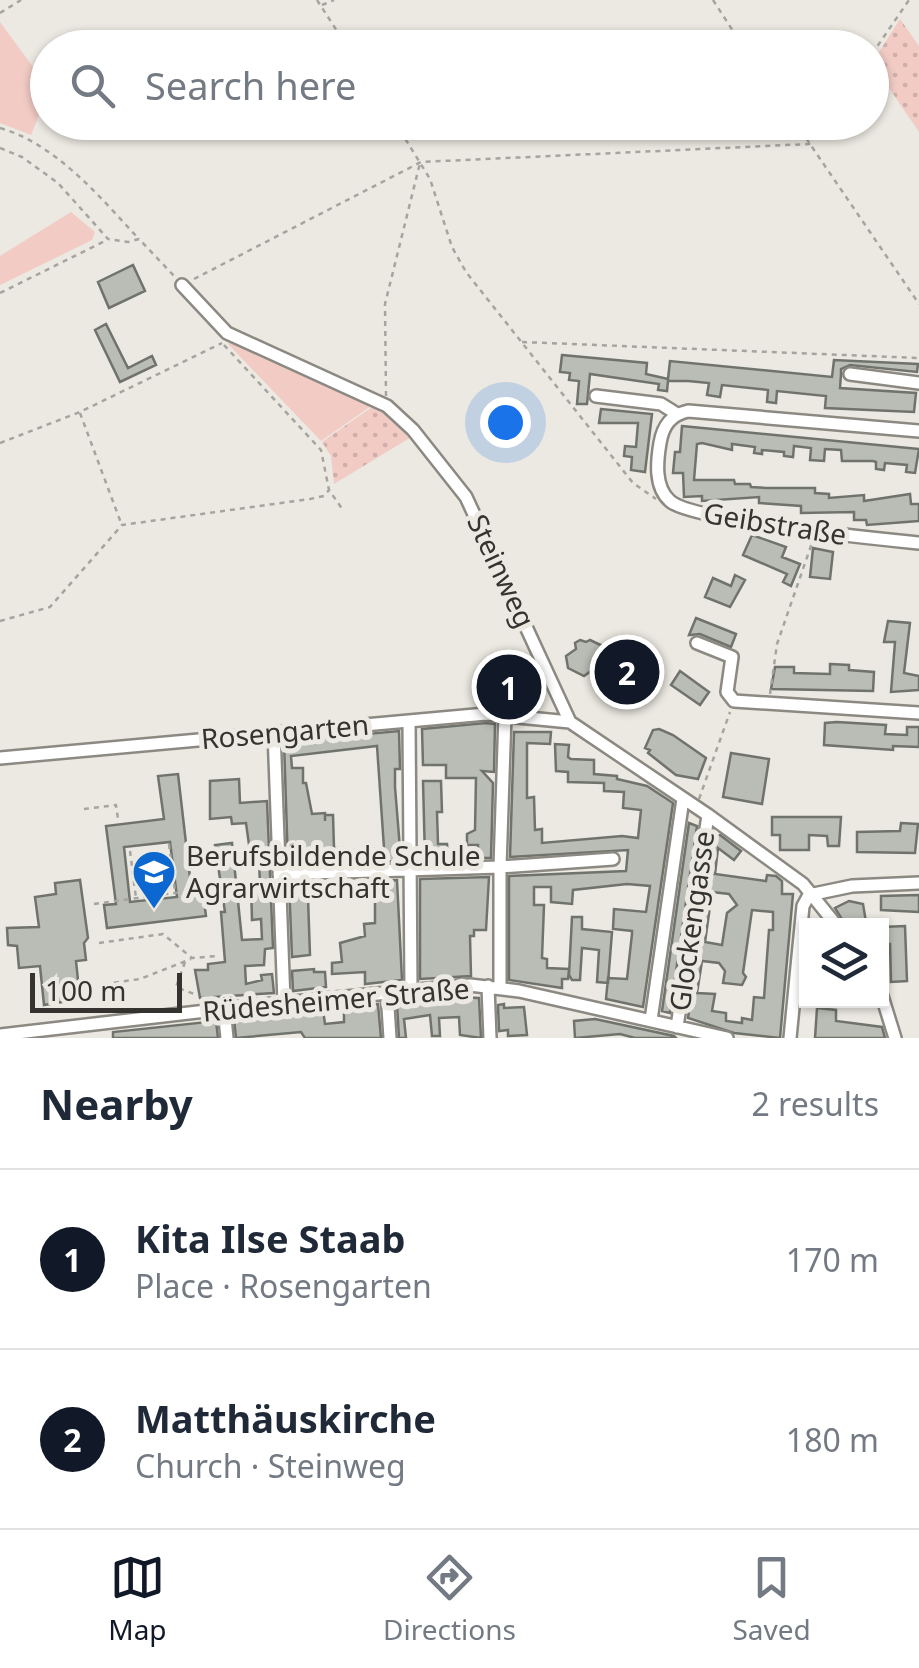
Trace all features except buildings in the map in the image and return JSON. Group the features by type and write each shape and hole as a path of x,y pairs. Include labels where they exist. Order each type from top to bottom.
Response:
{"street":[{"name":"Steinweg","path":"182,285 224,339 387,406 413,430 466,497 570,722"},
{"path":"850,374 919,384"},
{"path":"596,396 661,404 677,414 696,410 919,431"},
{"name":"Geibstraße","path":"677,414 666,424 660,441 659,481 668,500 705,514 919,543"},
{"path":"697,643 732,656 727,692 734,701 919,713"},
{"path":"490,1038 505,715"},
{"name":"Rosengarten","path":"0,758 409,721 505,715 570,722"},
{"path":"409,721 412,989"},
{"path":"570,722 803,884 831,918"},
{"path":"274,731 284,1002"},
{"path":"651,1020 682,798"},
{"name":"Glockengasse","path":"677,1027 702,811"},
{"path":"279,874 613,859"},
{"path":"790,1038 803,906 810,895 852,886 919,883"},
{"name":"Rüdesheimer Straße","path":"3,1036 412,989 494,987 651,1020 697,1035 727,1038"},
{"path":"387,992 390,1038"},
{"path":"886,1008 895,1038"},
{"path":"224,1009 227,1038"}],"path":[{"path":"0,13 21,0"},
{"path":"317,0 337,30"},
{"path":"321,5 334,0"},
{"path":"712,0 732,30"},
{"path":"888,30 909,0"},
{"path":"0,128 30,139"},
{"path":"31,140 96,193 182,285 420,162 809,144"},
{"path":"407,140 440,204 452,247 466,272 633,483 654,499 668,500"},
{"path":"806,140 919,304"},
{"path":"809,144 812,140"},
{"path":"0,148 22,157 58,183 108,239"},
{"path":"387,406 385,304 420,162"},
{"path":"0,293 108,239 139,239"},
{"path":"0,443 80,412 224,339 321,450 329,490 343,510"},
{"path":"521,342 919,358"},
{"path":"80,412 122,524"},
{"path":"0,620 50,607 122,524 310,499 324,496 329,490"},
{"path":"768,705 776,644 817,532"},
{"path":"702,811 734,701"},
{"path":"84,809 116,805 118,818"},
{"path":"169,844 175,892"},
{"path":"130,851 136,898"},
{"path":"133,875 172,870"},
{"path":"94,904 211,888"},
{"path":"156,927 157,935"},
{"path":"99,942 163,934 192,958"},
{"path":"104,984 140,979 192,958 217,956"},
{"path":"186,960 176,987 194,994"}],"shaded area":[{"path":"900,19 919,46 919,132 889,88 889,36"},
{"path":"0,22 30,63 30,135 0,123"},
{"path":"71,212 95,232 92,240 0,285 0,256"},
{"path":"231,341 374,404 321,441 228,344"},
{"path":"375,405 413,436 334,484 331,456 322,442"}],"place":[{"name":"Matthäuskirche","path":"627,672"},
{"name":"Kita Ilse Staab","path":"509,687"},
{"name":"Berufsbildende Schule Agrarwirtschaft","path":"154,910"}]}
